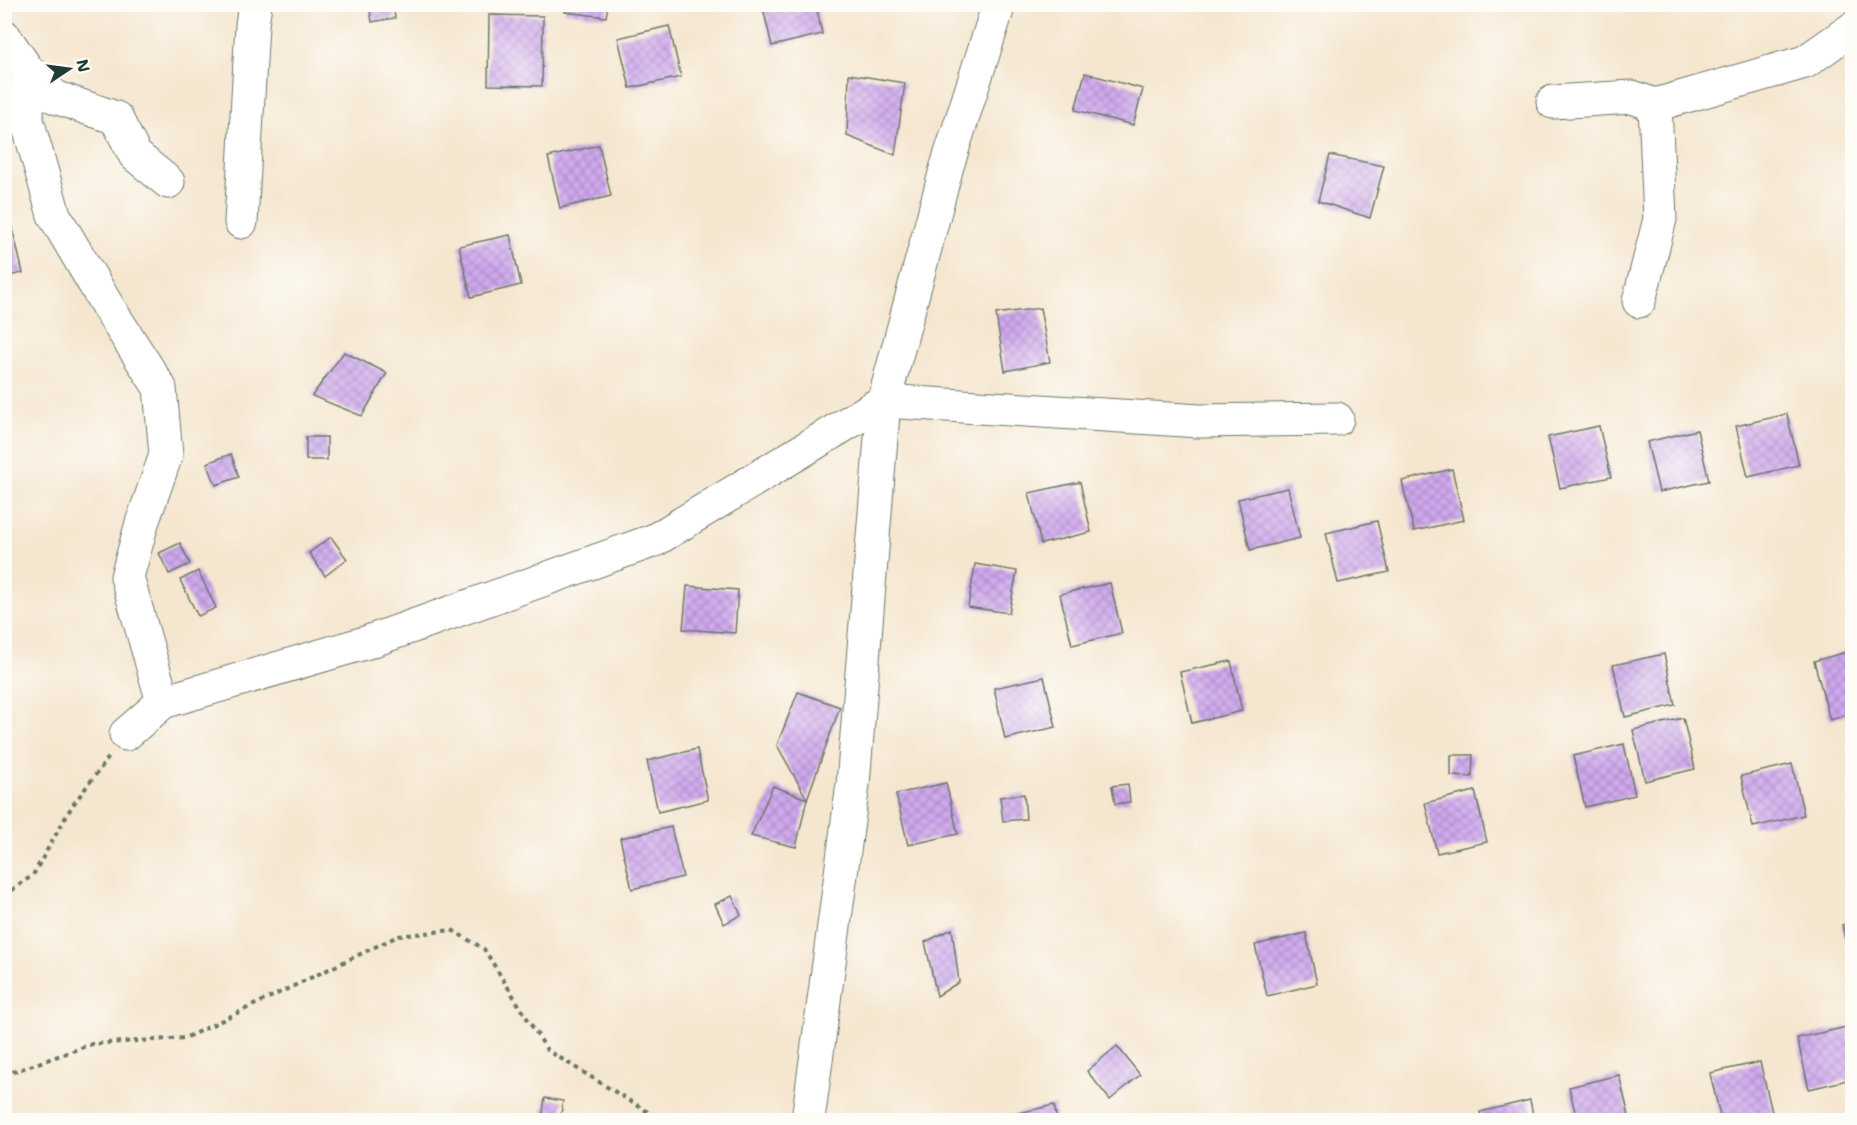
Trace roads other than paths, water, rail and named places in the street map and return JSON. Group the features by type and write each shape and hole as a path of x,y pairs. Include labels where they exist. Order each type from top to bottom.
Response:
{"street":[{"path":"241,222 255,4"},
{"path":"808,1120 853,784 884,401 947,166 999,4"},
{"path":"1553,102 1632,97 1655,105 1805,62 1852,29"},
{"path":"4,36 28,71 55,97 116,118 135,155 168,182"},
{"path":"28,71 27,120 54,215 108,307 160,388 166,455 142,523 127,577 163,702"},
{"path":"1640,301 1660,219 1655,105"},
{"path":"126,734 163,702 368,642 655,540 884,401 1200,422 1337,419"}]}
